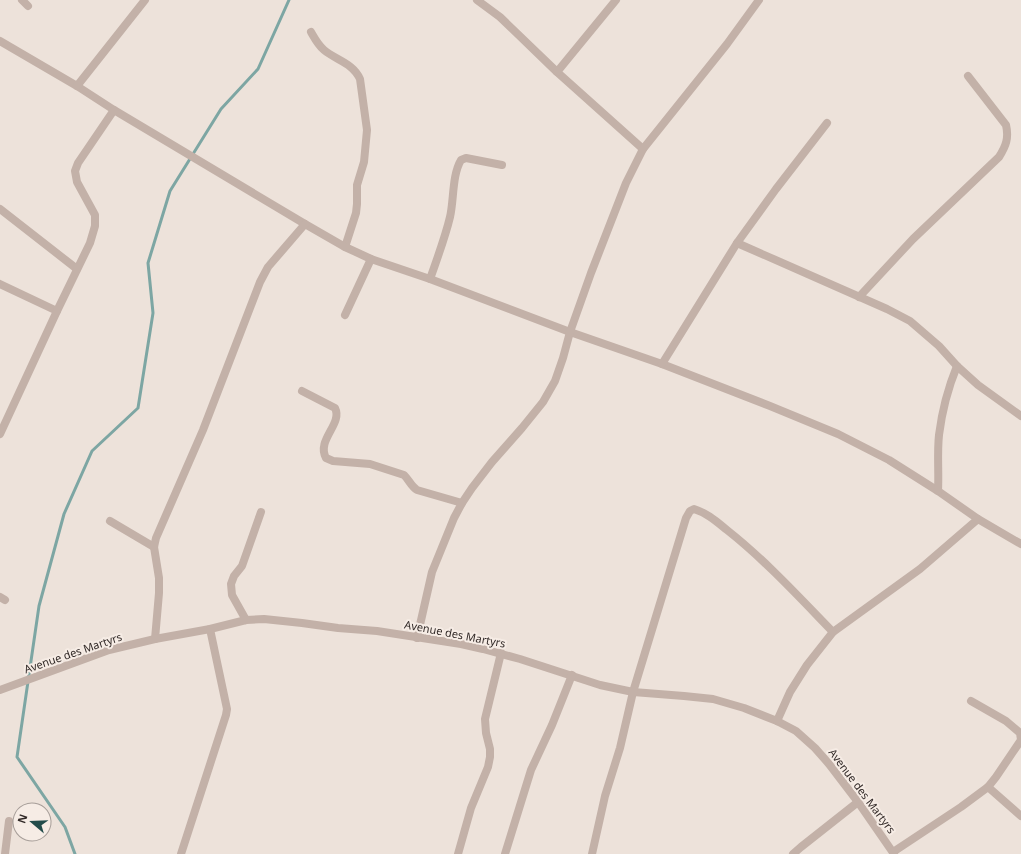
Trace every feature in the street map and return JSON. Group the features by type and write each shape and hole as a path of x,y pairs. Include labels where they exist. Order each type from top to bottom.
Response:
{"street":[{"path":"77,86 145,0"},
{"path":"477,0 500,17 557,72 644,149"},
{"path":"557,72 616,0"},
{"path":"417,638 432,572 454,518 462,504 492,462 543,402 555,381 570,332 591,273 626,183 644,149 727,44 759,0"},
{"path":"311,32 319,45 325,51 357,72 360,79 367,130 364,162 357,185 356,213 345,247"},
{"path":"0,41 304,224 345,247 371,259 430,279 570,332 662,364 838,434 889,460 938,491 978,519 1021,544"},
{"path":"859,297 914,239 999,157 1005,147 1008,133 1006,125 968,76"},
{"path":"0,434 56,311 90,243 95,226 95,215 77,182 75,171 78,163 114,110"},
{"path":"662,364 737,243 827,123"},
{"path":"430,279 450,218 456,170 461,160 466,158 502,165"},
{"path":"0,209 77,269"},
{"path":"155,639 159,593 159,578 154,547 156,538 203,430 260,282 268,267 304,224"},
{"path":"737,243 887,309 910,321 939,346 957,366 978,385 1021,416"},
{"path":"345,315 371,259"},
{"path":"0,284 56,311"},
{"path":"938,491 939,436 944,404 957,366"},
{"path":"302,391 335,408 337,412 324,446 323,453 326,458 370,464 408,478 413,487 417,490 462,504"},
{"path":"592,854 605,796 620,748 633,692 686,518 690,511 694,509 701,511 740,540 833,632"},
{"path":"246,620 232,595 231,584 234,576 242,566 261,512"},
{"path":"777,721 794,685 807,665 833,632 920,569 978,519"},
{"path":"110,521 154,547"},
{"name":"Avenue des Martyrs","path":"0,690 109,650 246,620 264,619 377,631 461,644 501,653 600,685 633,692 714,699 744,708 777,721 796,731 815,748 858,802 894,853"},
{"path":"181,854 227,709 210,629"},
{"path":"458,854 471,808 488,767 490,749 484,719 501,653"},
{"path":"505,854 531,770 552,725 572,675"},
{"path":"894,853 988,787 1021,740 1020,733 1006,721 971,701"},
{"path":"988,787 1021,816"},
{"path":"792,854 858,802"},
{"path":"5,854 9,821"}],"waterway":[{"path":"75,854 65,827 17,757 39,606 64,514 92,451 138,408 153,313 148,263 170,191 221,109 258,69 289,0"}]}
